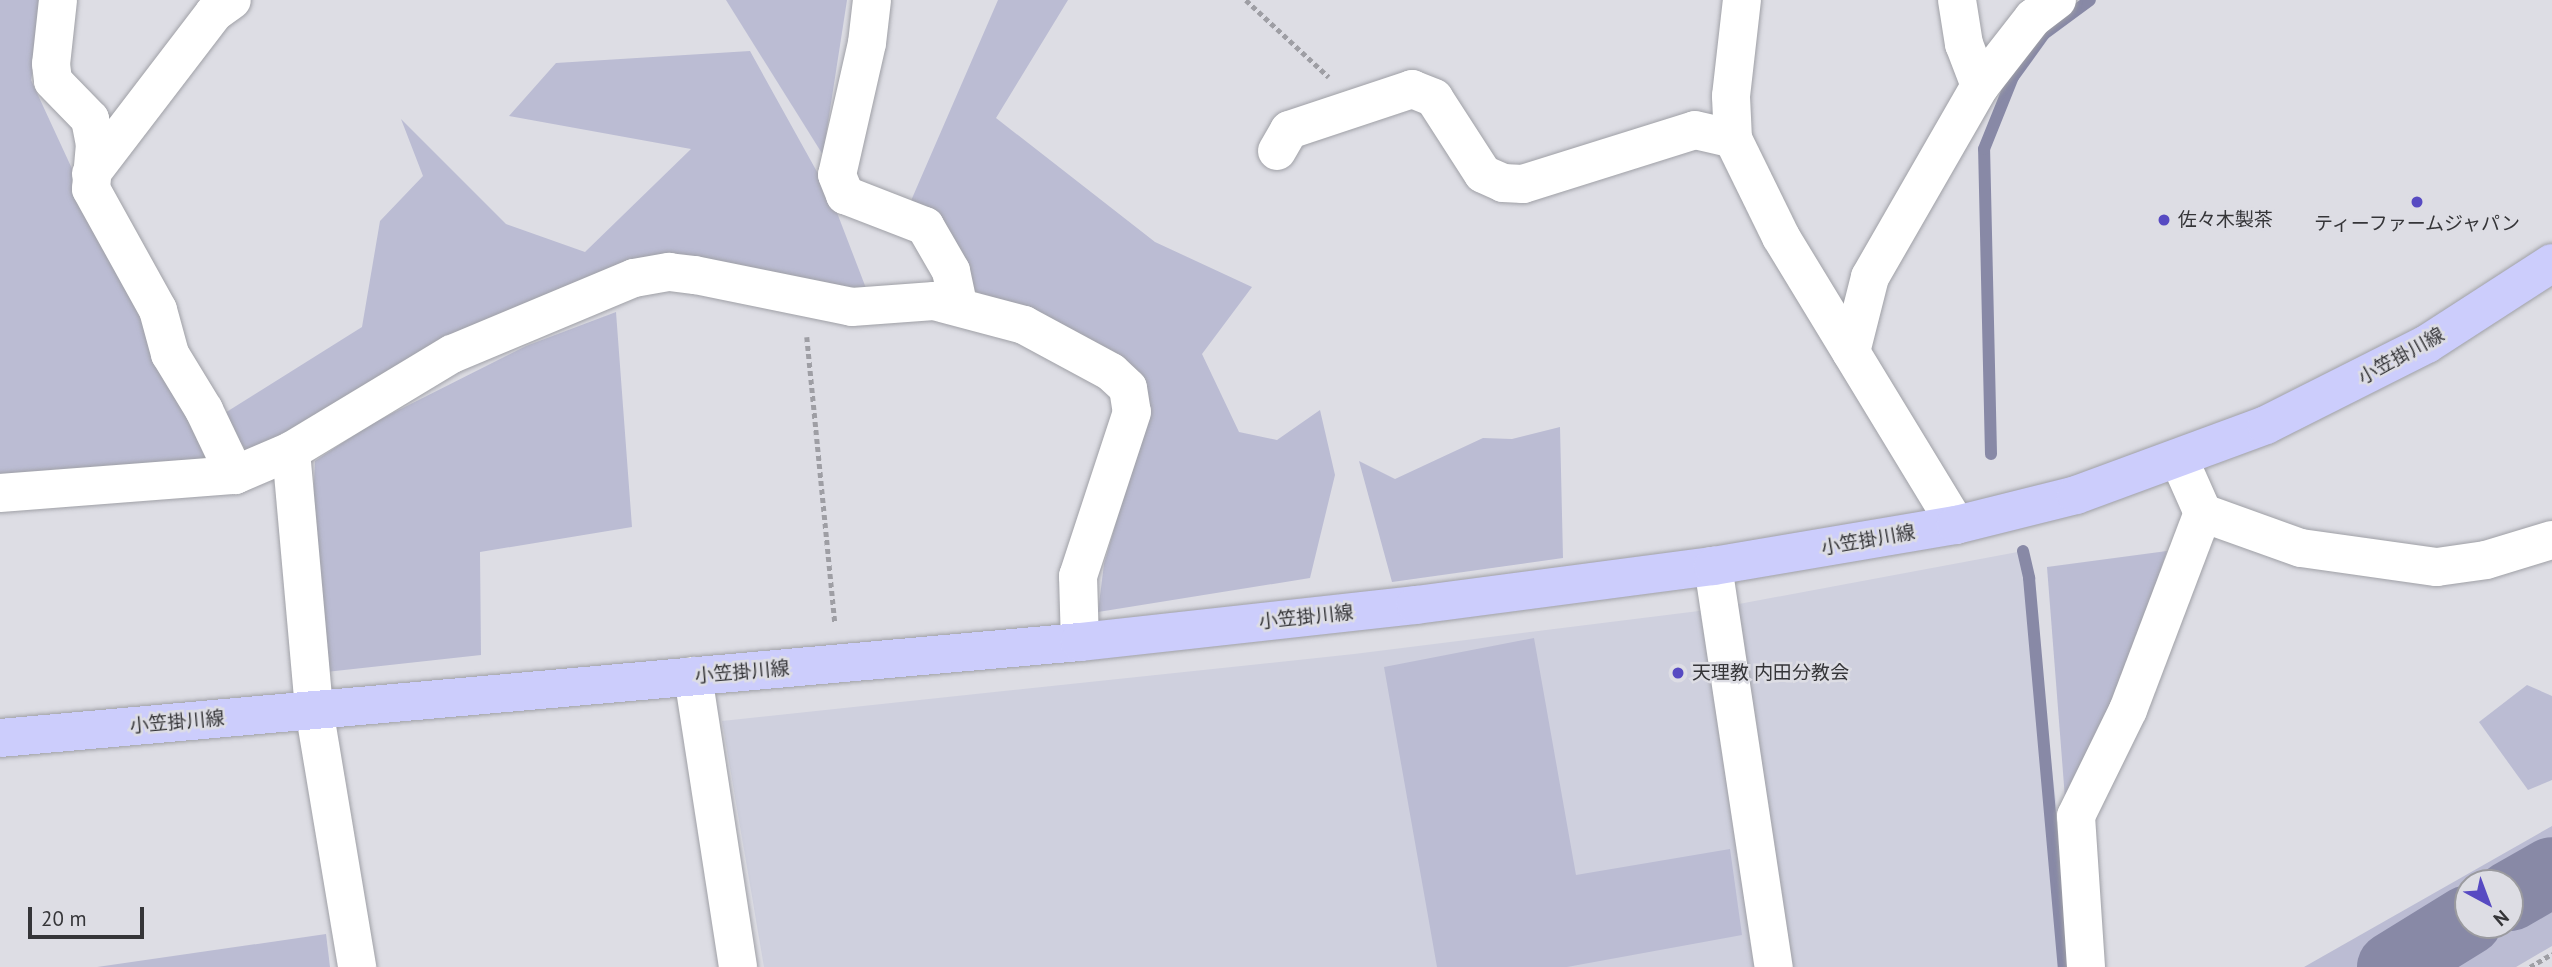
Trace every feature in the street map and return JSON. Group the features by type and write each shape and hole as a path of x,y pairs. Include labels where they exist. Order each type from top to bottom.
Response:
{"main road":[{"name":"小笠掛川線","path":"0,738 1080,642 1416,605 1713,566 1956,525 2076,495 2266,425 2376,372 2552,263"}],"street":[{"path":"58,0 51,64 53,81 90,120 94,144 91,189 158,310 170,354 204,410 235,475"},
{"path":"91,174 214,13 232,0"},
{"path":"872,0 867,43 837,175 845,195 925,226 951,271 958,305"},
{"path":"1742,0 1731,96 1733,139 1781,237 1956,525"},
{"path":"1957,0 1964,44 1980,86"},
{"path":"1851,352 1870,277 1980,86 2033,18 2057,0"},
{"path":"1277,151 1289,130 1412,89 1433,98 1483,174 1503,183 1523,184 1695,130 1733,139"},
{"path":"0,493 235,475 291,451 452,354 634,278 669,272 695,275 852,307 934,301 958,305 1024,326 1111,372 1128,388 1132,412 1078,576 1080,642"},
{"path":"291,451 314,709 357,967"},
{"path":"2086,967 2076,816 2128,710 2203,513 2179,459"},
{"path":"2203,513 2301,548 2406,565 2437,567 2486,560 2552,540"},
{"path":"1713,566 1774,967"},
{"path":"692,676 738,967"}],"path":[{"path":"1246,0 1361,106"},
{"path":"803,298 838,663"},
{"path":"2530,967 2552,954"}],"shaded area":[{"path":"0,0 47,0 31,80 209,465 0,481"},
{"path":"726,0 847,0 823,155"},
{"path":"998,0 1068,0 996,118 1155,242 1252,287 1202,354 1239,432 1277,440 1320,410 1335,475 1310,578 1098,612 1104,564 1148,412 1132,368 969,288 910,203"},
{"path":"750,51 831,197 869,296 654,260 250,455 220,416 362,327 380,221 423,176 401,119 506,224 585,252 691,149 509,116 556,63"},
{"path":"616,312 632,527 480,552 481,655 326,672 312,524 315,461 371,424 526,346"},
{"path":"1560,427 1563,558 1392,582 1359,461 1395,479 1483,438 1512,439"},
{"path":"2023,551 2078,967 764,967 722,721 1354,654 1707,610"},
{"path":"2167,551 2119,693 2065,798 2047,567"},
{"path":"1534,638 1576,875 1730,849 1742,935 1567,967 1437,967 1384,667"},
{"path":"2527,685 2552,696 2552,780 2528,790 2479,722"},
{"path":"2552,826 2552,946 2516,967 2304,967 2454,882 2454,939 2524,939 2524,869 2476,869"},
{"path":"326,934 330,967 97,967"}],"waterway":[{"path":"1991,454 1984,149 2013,77 2044,34 2090,0"},
{"path":"2023,551 2029,578 2064,967"},
{"path":"2524,888 2552,872"},
{"path":"2392,967 2454,929"}],"place":[{"name":"ティーファームジャパン","path":"2417,202"},
{"name":"佐々木製茶","path":"2164,220"},
{"name":"天理教 内田分教会","path":"1678,673"}]}
